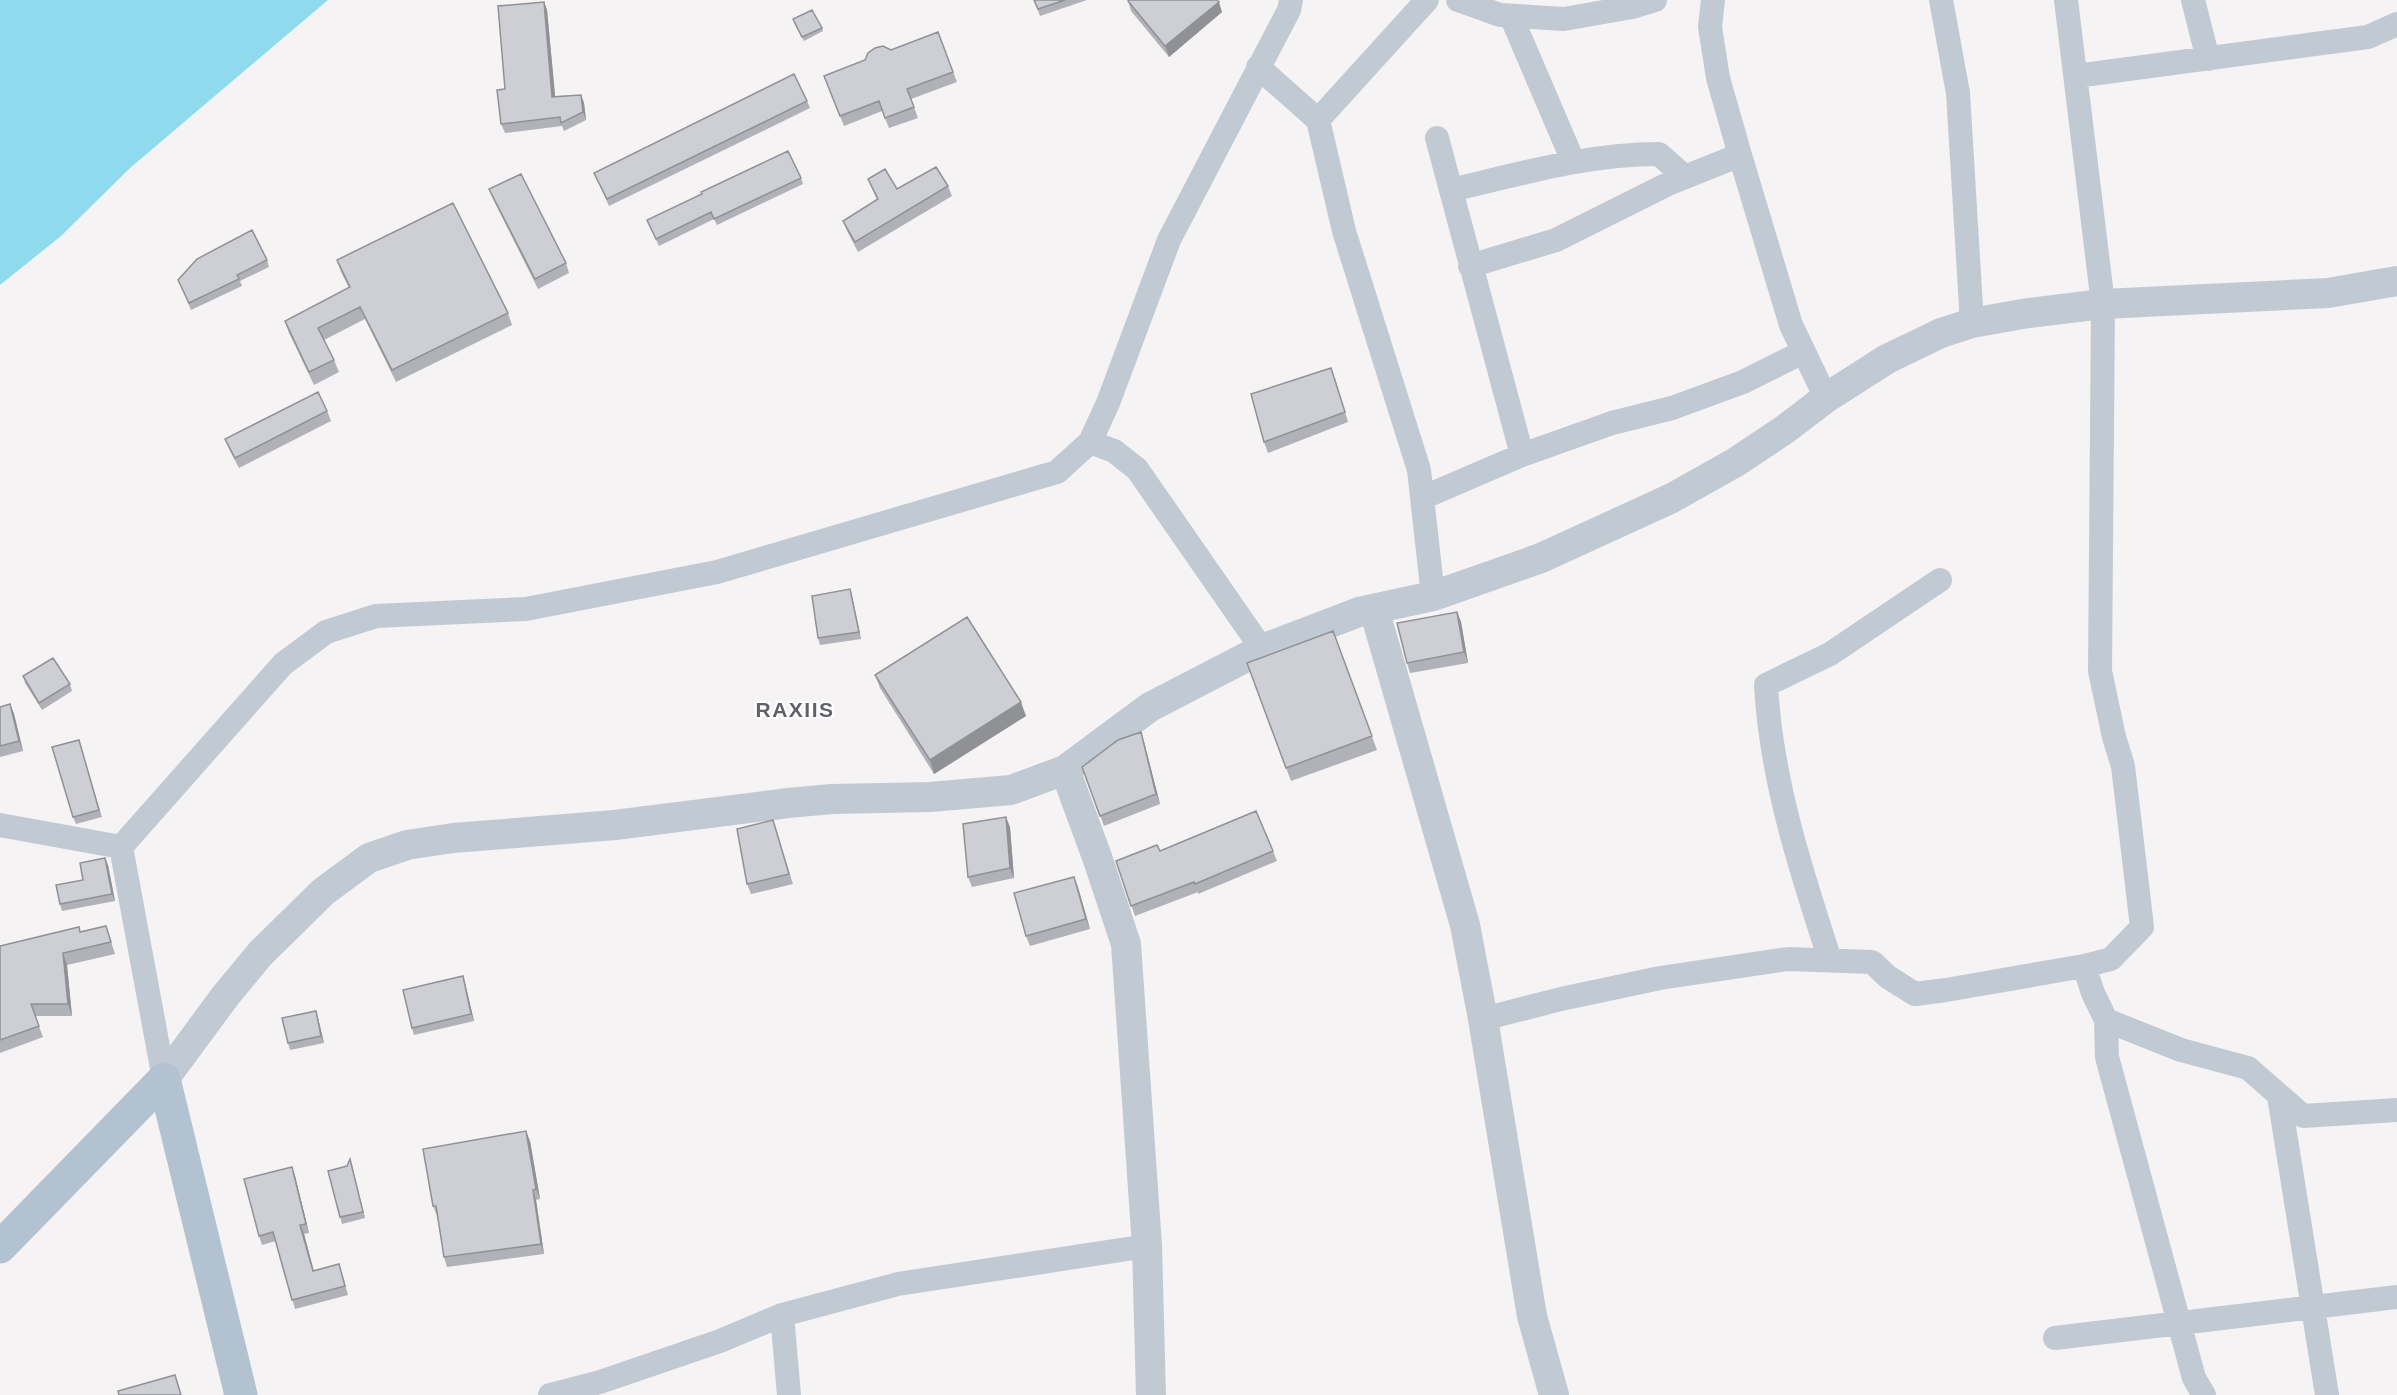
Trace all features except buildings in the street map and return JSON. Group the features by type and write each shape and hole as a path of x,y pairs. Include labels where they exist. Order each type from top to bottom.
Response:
{"main road":[{"path":"0,1247 164,1079"},
{"path":"164,1079 241,1395"}],"street":[{"path":"121,848 283,664 326,632 376,616 526,609 717,572 1057,472 1090,442 1108,404 1169,240 1289,10 1291,0"},
{"path":"1318,120 1427,0"},
{"path":"1458,0 1500,15 1564,19 1632,8 1655,0"},
{"path":"1713,0 1710,27 1718,78 1791,325 1826,398"},
{"path":"1941,0 1958,93 1972,323"},
{"path":"1484,1018 1660,978 1788,959 1872,962 1888,978 1915,994 2085,966 2111,959 2142,927 2123,766 2114,737 2100,671 2103,304 2066,0"},
{"path":"2193,0 2208,59"},
{"path":"1511,16 1573,161"},
{"path":"2076,76 2368,37 2397,24"},
{"path":"1258,67 1318,120 1344,231 1419,470 1433,596"},
{"path":"1437,138 1522,455"},
{"path":"1451,190 1573,161 1659,154 1685,177"},
{"path":"1470,266 1556,240 1685,177 1740,155"},
{"path":"164,1079 226,994 260,954 323,892 369,858 407,845 453,838 615,825 832,799 930,797 1011,790 1065,770 1150,707 1262,649 1359,612 1433,596 1541,558 1672,498 1736,462 1826,398 1906,349 1941,333 1972,323 2028,313 2103,304 2328,293 2397,281"},
{"path":"1422,498 1522,455 1612,423 1672,408 1733,386 1803,352"},
{"path":"1090,442 1114,451 1137,469 1262,649"},
{"path":"1830,960 1803,877 1783,798 1768,719 1766,685 1830,654 1940,580"},
{"path":"1374,609 1465,925 1484,1018 1532,1316 1554,1395"},
{"path":"1065,770 1126,944 1148,1246 1151,1395"},
{"path":"0,825 121,848"},
{"path":"121,848 164,1079"},
{"path":"2085,966 2093,993 2106,1020 2108,1057 2178,1322 2194,1378 2204,1395"},
{"path":"2106,1020 2181,1050 2248,1068 2303,1116 2397,1110"},
{"path":"2279,1096 2327,1395"},
{"path":"550,1395 602,1389 782,1315 898,1284 1148,1246"},
{"path":"2055,1338 2397,1297"},
{"path":"782,1315 789,1395"}],"water":[{"path":"0,0 328,0 130,168 61,236 0,285"}],"district":[{"name":"RAXIIS","path":"795,710"}]}
